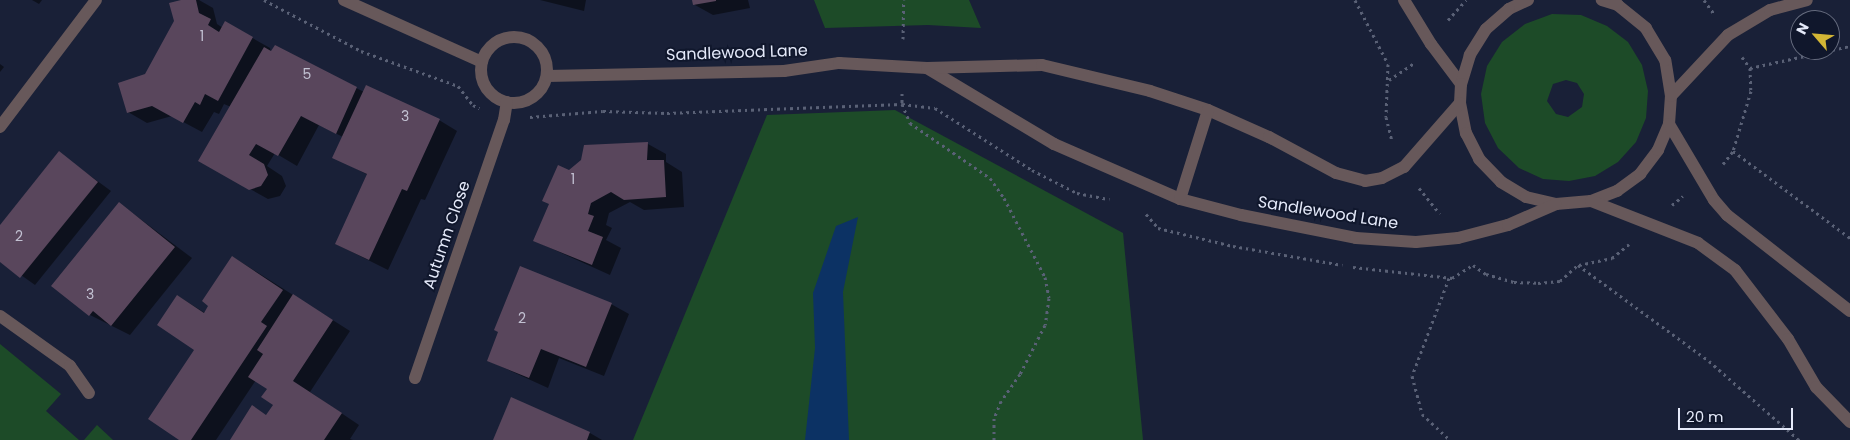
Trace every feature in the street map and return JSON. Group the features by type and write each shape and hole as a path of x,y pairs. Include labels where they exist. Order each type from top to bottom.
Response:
{"street":[{"path":"0,127 96,0"},
{"path":"344,0 482,62"},
{"path":"1404,0 1431,44 1461,84"},
{"path":"1528,0 1508,9 1486,29 1470,55 1461,84 1460,103 1466,133 1479,160 1501,182 1526,197 1556,204 1590,202 1617,191 1640,174 1658,150 1669,124 1671,96 1665,60 1646,28 1618,5 1602,0"},
{"path":"1671,96 1728,35 1770,10 1807,0"},
{"path":"510,37 522,38 533,42 542,52 547,76 542,87 533,97 520,103 507,102 494,96 486,87 481,74 482,62 487,50 497,41 510,37"},
{"name":"Sandlewood Lane","path":"547,76 784,71 839,63 927,68 1042,64 1150,91 1208,110 1353,179 1382,178 1404,166 1460,103"},
{"name":"Sandlewood Lane","path":"927,68 1054,144 1180,199 1288,225 1384,242 1458,238 1508,225 1556,204"},
{"name":"Autumn Close","path":"415,378 504,120 507,102"},
{"path":"1180,199 1208,110"},
{"path":"1669,124 1714,200 1727,215 1850,311"},
{"path":"1590,202 1698,243 1736,270 1788,339 1816,387 1850,422"},
{"path":"0,316 70,366 89,393"}],"path":[{"path":"264,0 361,51 458,86 473,105 504,120 569,112 667,113 902,104 935,108 1047,178 1077,193 1114,200"},
{"path":"904,0 902,104 910,123 990,178 1004,198 1045,277 1049,298 1045,325 1020,374 1000,401 994,418 994,440"},
{"path":"1355,0 1388,64 1386,117 1397,155 1452,226 1473,265 1486,274 1514,282 1538,283 1560,281 1578,265 1709,361 1799,440"},
{"path":"1704,0 1750,68 1751,91 1733,151 1850,238"},
{"path":"1750,68 1850,46"},
{"path":"1142,210 1158,228 1233,246 1365,269 1449,278 1473,265"},
{"path":"1449,278 1412,376 1422,414 1450,440"}],"green space":[{"path":"814,0 969,0 981,28 928,25 825,28"},
{"path":"1552,14 1581,15 1607,26 1628,42 1642,65 1648,91 1646,118 1636,142 1618,162 1595,176 1569,181 1543,179 1519,168 1498,148 1485,123 1481,94 1487,66 1502,42 1525,24","holes":["1566,80 1577,83 1584,94 1582,107 1568,117 1556,114 1547,101 1553,84"]},
{"path":"895,110 1123,233 1143,440 633,440 767,115"},
{"path":"0,344 61,394 46,411 79,440 0,440"},
{"path":"97,425 113,440 84,440"}],"water":[{"path":"858,217 843,292 849,440 805,440 815,348 813,293 836,226"}],"building":[{"path":"181,0 196,0 199,13 211,19 208,25 219,32 225,21 253,37 218,101 205,94 200,105 195,102 183,123 152,106 127,113 118,83 145,74 174,21 169,3"},
{"path":"692,0 716,0 716,1 693,5"},
{"path":"275,45 357,87 336,134 301,116 278,156 256,144 249,155 264,164 268,175 261,186 249,190 198,161 264,47 271,51"},
{"path":"366,85 440,119 407,191 402,189 369,260 335,244 367,174 332,158"},
{"path":"648,142 647,160 664,160 666,197 624,200 611,192 591,203 588,214 594,216 588,231 603,237 592,265 533,241 549,204 542,201 558,165 569,170 581,160 584,145"},
{"path":"59,151 98,182 20,278 0,262 0,225"},
{"path":"119,202 175,247 111,326 93,311 89,316 51,286"},
{"path":"232,256 283,290 261,322 267,326 191,440 179,440 148,419 194,350 157,325 177,295 204,313 208,306 202,301"},
{"path":"520,266 612,303 586,367 541,349 529,378 487,361 498,332 494,330"},
{"path":"293,294 333,320 293,381 342,413 324,440 230,440 252,405 266,415 273,405 261,397 267,389 248,377 263,354 257,350"},
{"path":"511,397 590,432 587,440 493,440"}]}
